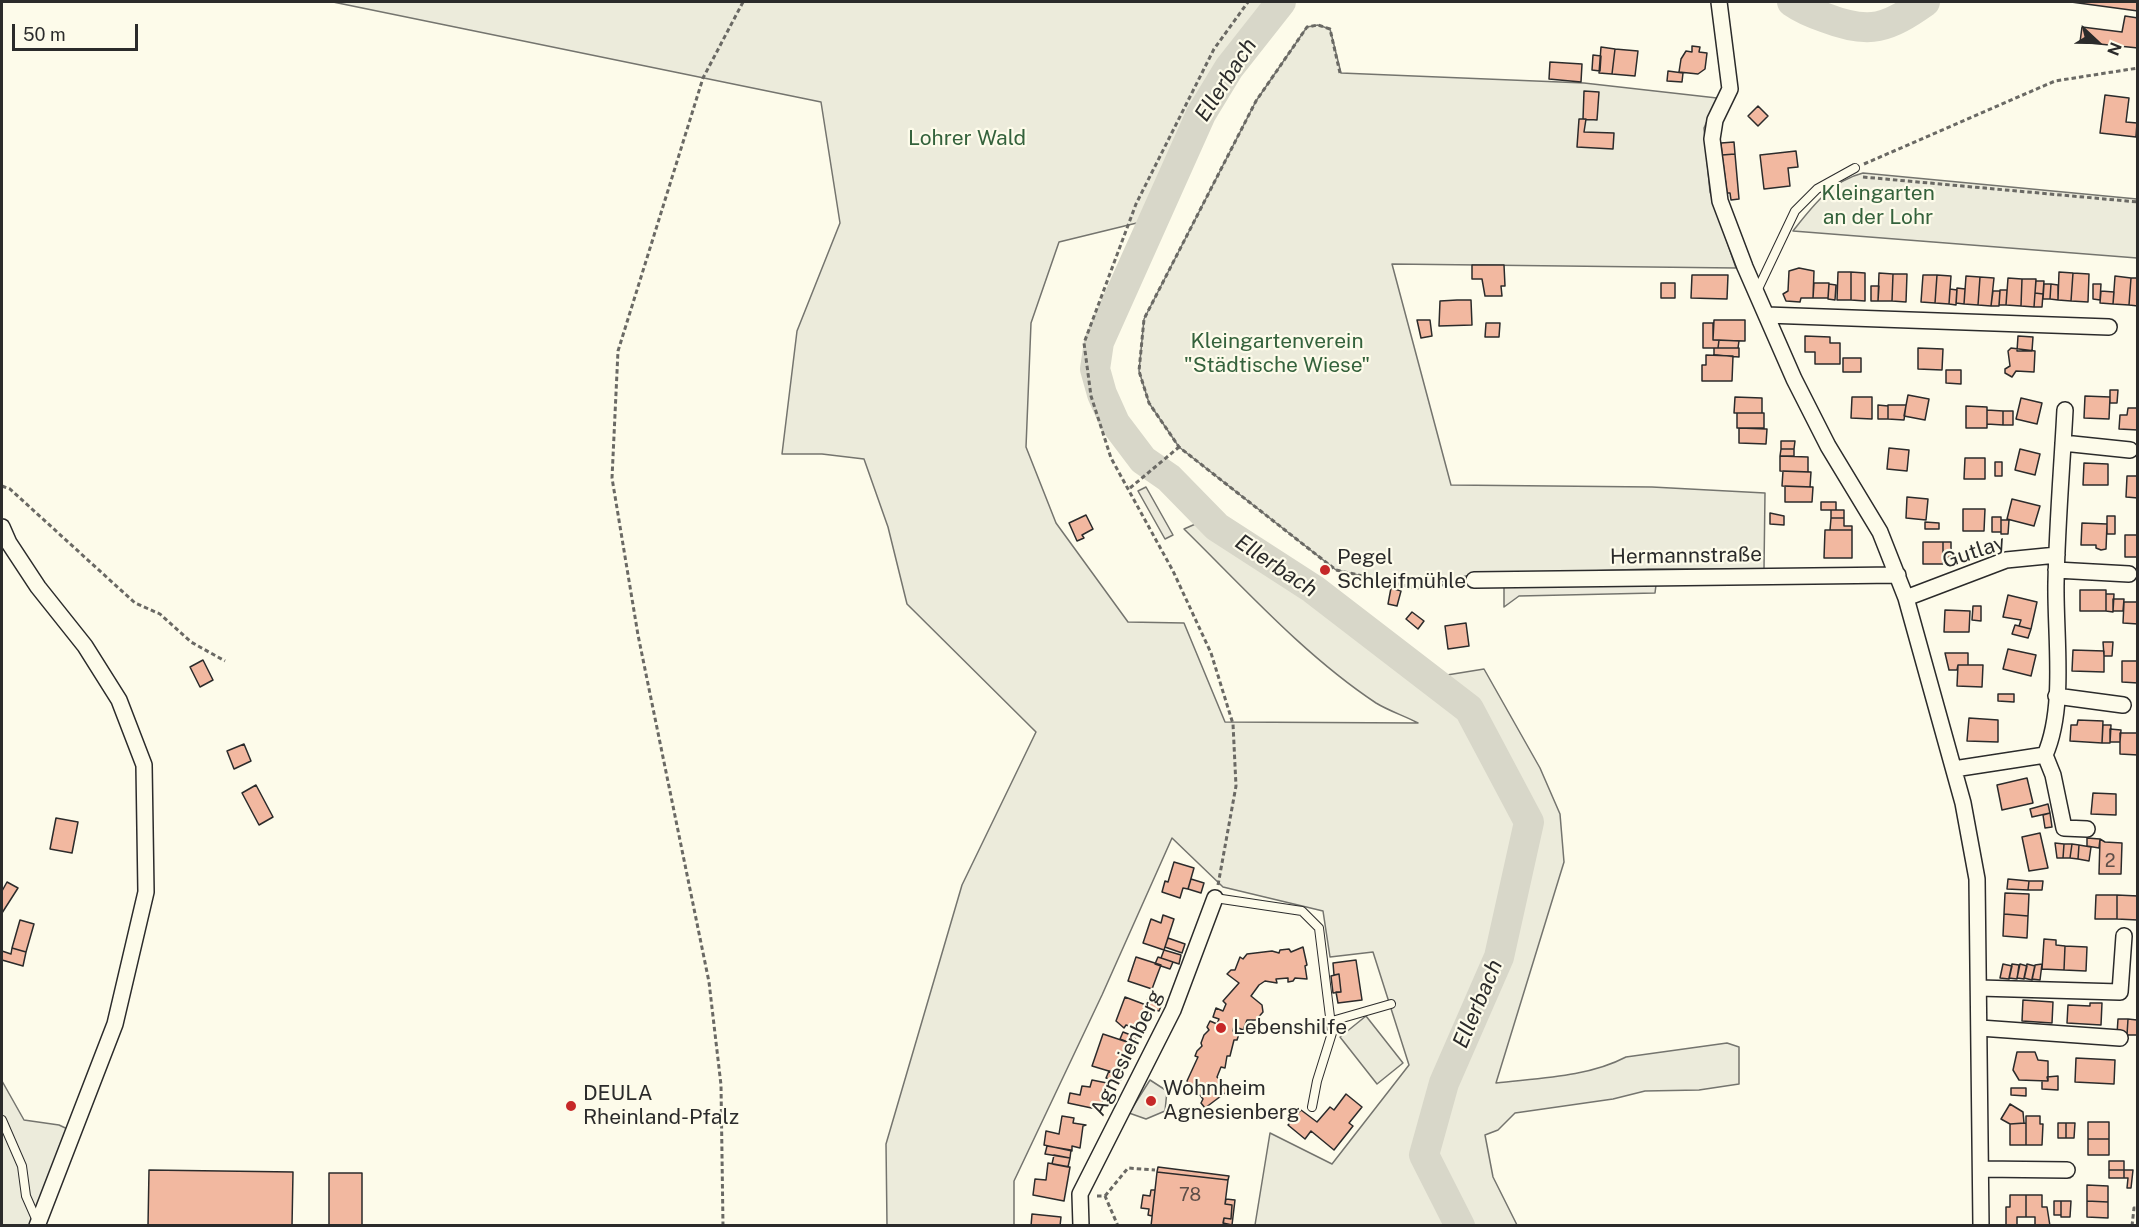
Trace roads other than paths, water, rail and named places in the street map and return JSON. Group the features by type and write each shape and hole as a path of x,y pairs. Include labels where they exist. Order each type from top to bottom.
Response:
{"street":[{"path":"1719,2 1730,89 1715,120 1712,139 1720,201 1766,315 1828,446 1880,532 1898,575 1954,769 1977,879 1981,1226"},
{"path":"1766,315 2109,327"},
{"path":"2065,410 2057,563 2056,696 2053,738 2045,755 2053,775 2064,828 2087,829"},
{"path":"2063,443 2130,450"},
{"path":"2,527 20,561 85,646 119,700 144,765 146,892 115,1024 37,1224"},
{"name":"Gutlay","path":"1906,598 2006,560 2057,563 2129,574"},
{"name":"Hermannstraße","path":"1474,580 1898,575"},
{"path":"2056,696 2123,705"},
{"path":"1954,769 2045,755"},
{"name":"Agnesienberg","path":"1081,1226 1080,1194 1173,1010 1215,898"},
{"path":"1979,988 2120,992 2124,936"},
{"path":"1980,1028 2120,1038"},
{"path":"1981,1169 2067,1170"}],"lane":[{"path":"1757,292 1795,211 1817,189 1855,168"},
{"path":"1215,898 1302,911 1311,917 1319,928 1332,1033 1317,1080 1312,1107"},
{"path":"1332,1021 1391,1004"},
{"path":"2,1120 22,1166 26,1196 37,1224"}],"waterway":[{"name":"Ellerbach","path":"1281,2 1229,68 1201,114 1099,342 1095,369 1102,394 1115,423 1143,460 1169,478 1217,527 1313,589 1469,709 1529,822 1499,957 1444,1083 1424,1155 1460,1226"},
{"path":"1792,2 1813,13 1841,23 1867,27 1889,23 1925,2"}],"place":[{"name":"Pegel Schleifmühle","path":"1325,570"},
{"name":"Lebenshilfe","path":"1221,1028"},
{"name":"Wohnheim Agnesienberg","path":"1151,1101"},
{"name":"DEULA Rheinland-Pfalz","path":"571,1106"}],"park label":[{"name":"Lohrer Wald","path":"967,139"},
{"name":"Kleingarten an der Lohr","path":"1878,206"},
{"name":"Kleingartenverein \"Städtische Wiese\"","path":"1277,354"}]}
